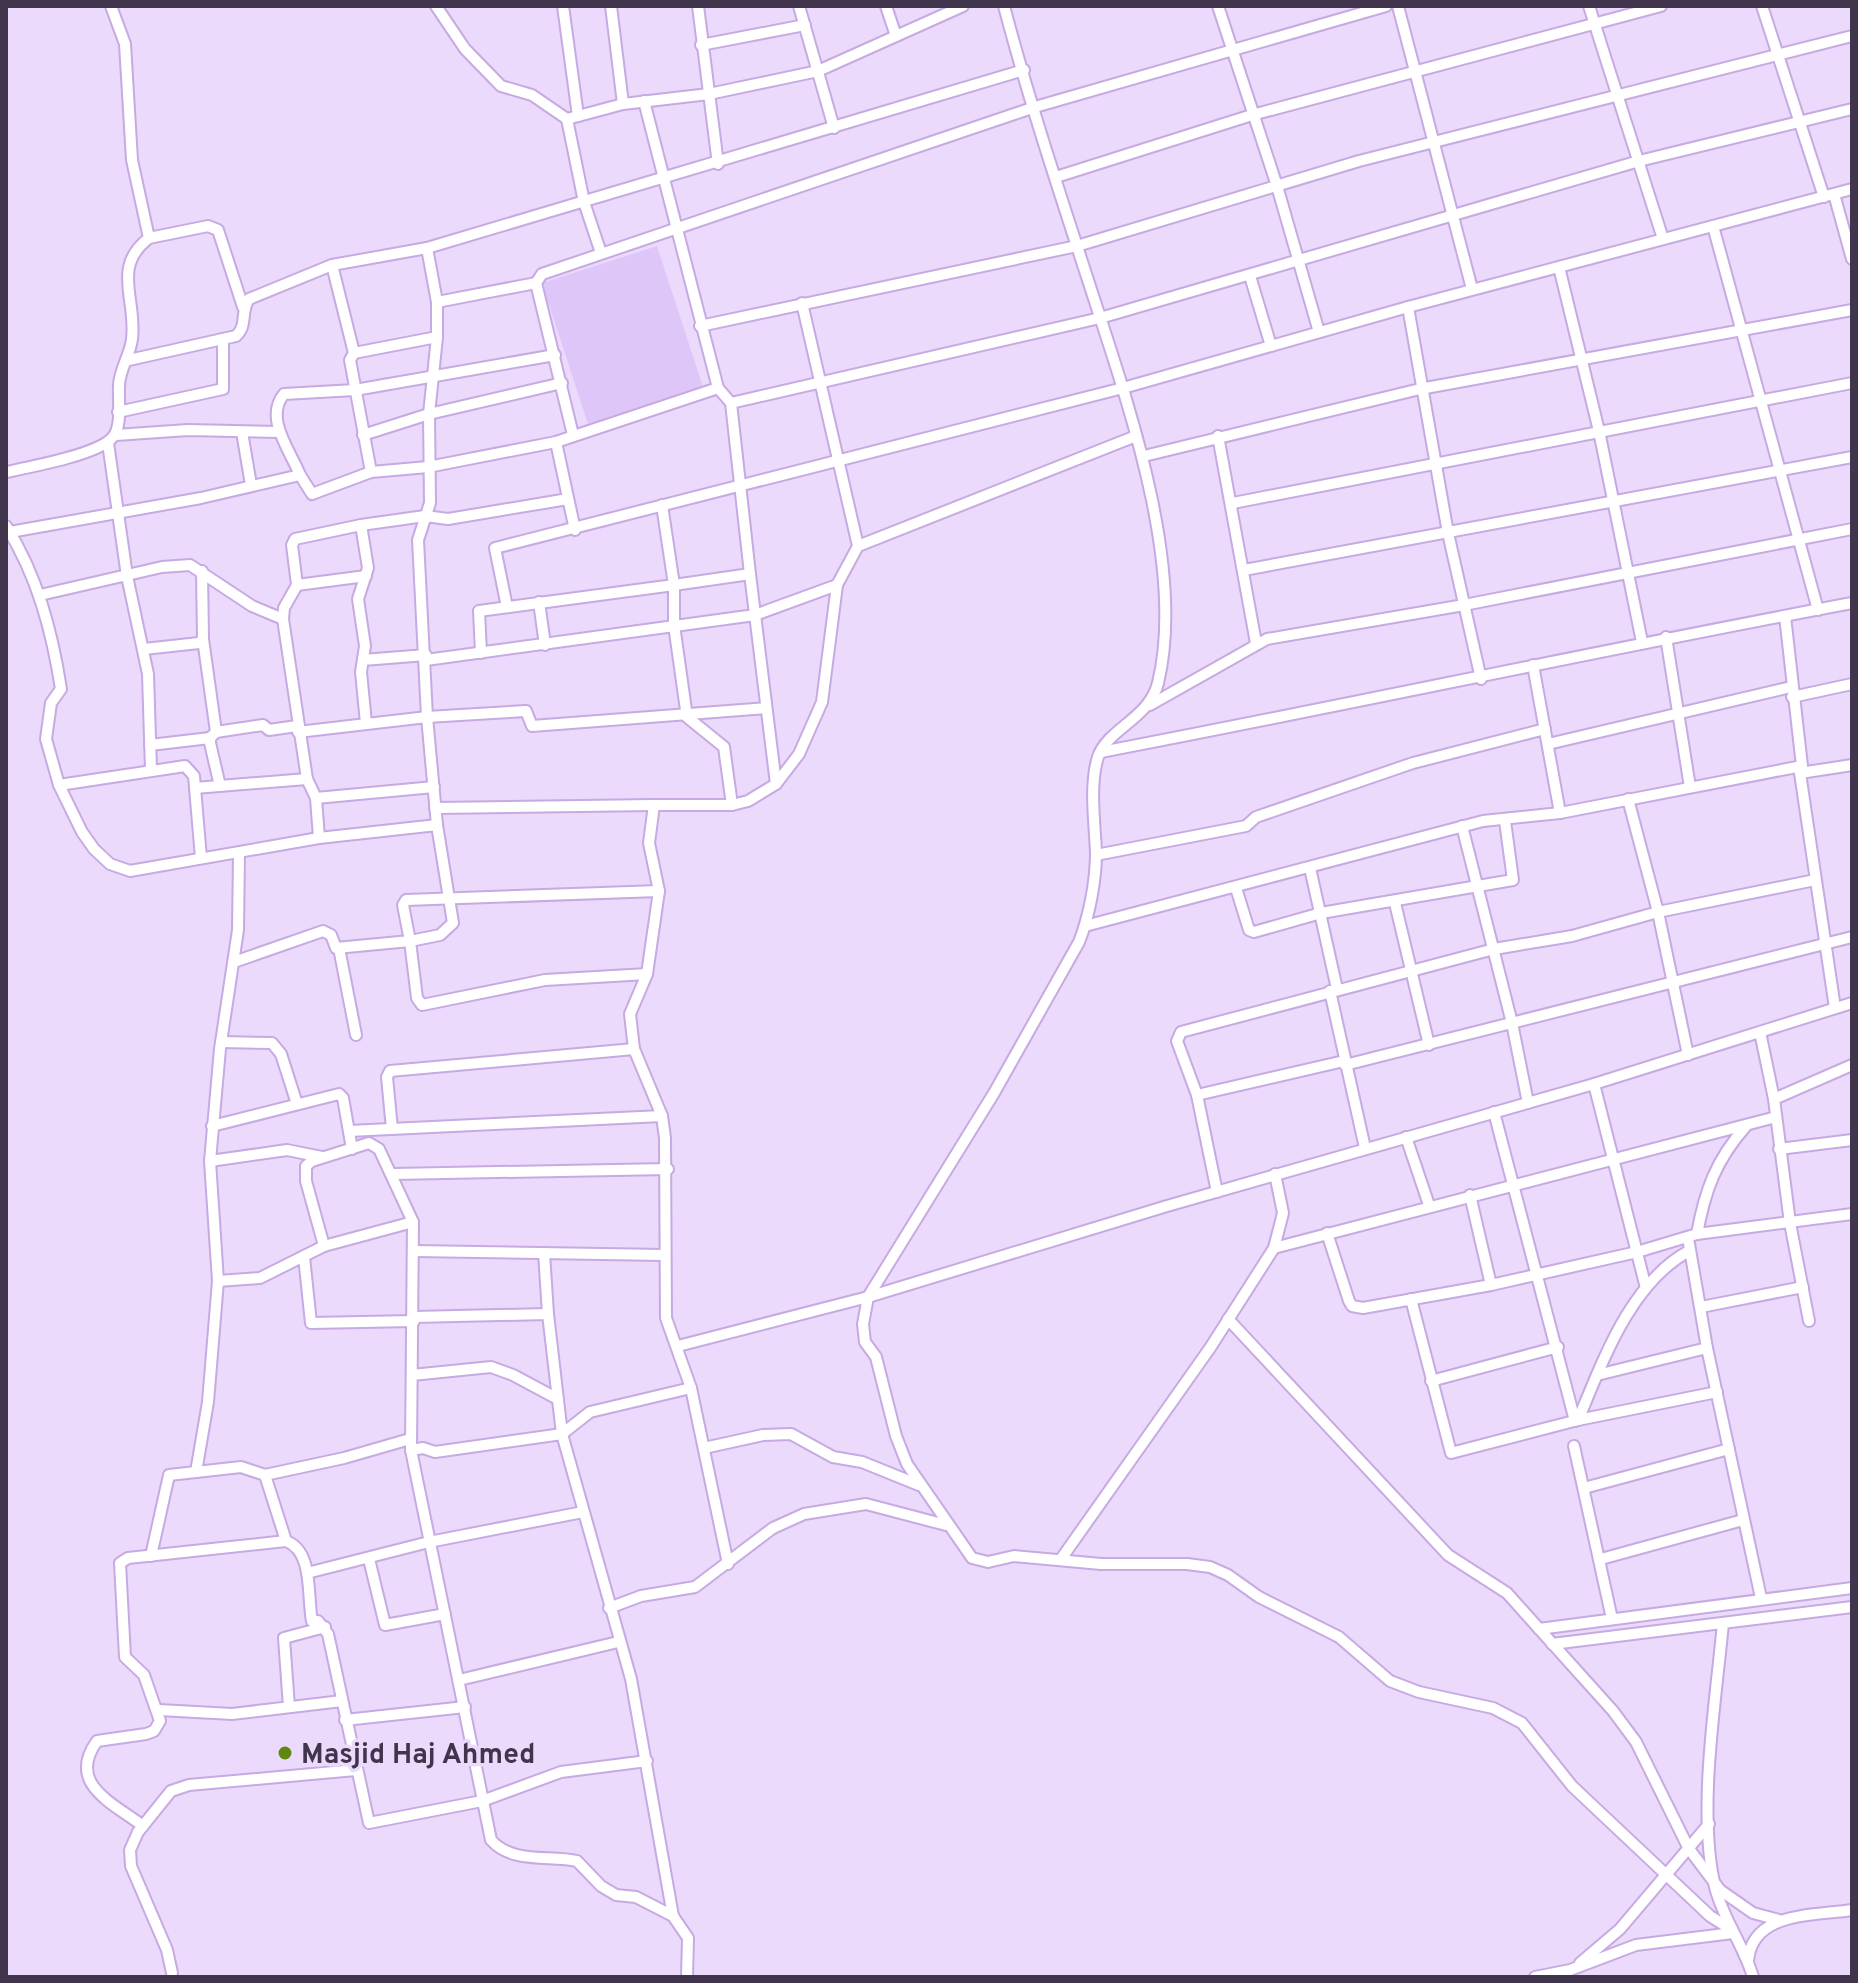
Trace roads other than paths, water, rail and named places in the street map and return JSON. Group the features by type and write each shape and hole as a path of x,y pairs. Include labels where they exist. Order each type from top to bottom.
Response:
{"street":[{"path":"111,6 125,44 132,160 149,238"},
{"path":"436,6 465,49 501,86 532,95 573,118 623,104 709,94 818,71 963,6"},
{"path":"563,6 584,202 601,253"},
{"path":"611,6 623,104"},
{"path":"698,6 718,164"},
{"path":"799,6 834,128"},
{"path":"886,6 896,36"},
{"path":"1004,6 1144,456 1165,616 1158,681 1148,706"},
{"path":"1218,6 1277,186 1319,332"},
{"path":"437,302 536,283 542,274 601,253 1035,107 1386,6"},
{"path":"1398,6 1472,289"},
{"path":"1589,6 1663,239"},
{"path":"1056,177 1252,115 1417,74 1661,6"},
{"path":"1762,6 1800,123 1850,242 1852,259"},
{"path":"701,45 805,25"},
{"path":"700,326 1077,246 1434,141 1852,36"},
{"path":"243,307 249,299 268,290 332,265 427,248 662,181 1024,70"},
{"path":"644,101 700,326 718,388 731,403 738,485 776,784"},
{"path":"731,403 822,385 1100,318 1639,161 1852,109"},
{"path":"507,607 495,548 1123,388 1472,289 1852,189"},
{"path":"129,360 223,339 241,331 243,307 218,230 208,226 149,238 133,250 127,264 133,334 129,360 119,381 118,412 112,439 117,512 127,576 144,649 151,770"},
{"path":"1713,226 1739,332 1818,610"},
{"path":"234,962 323,931 331,935 334,947 339,948 410,941 440,935 452,928 452,897 437,825 427,717 418,540 430,503 429,414 437,337 437,302 427,248"},
{"path":"332,265 354,353 350,360 371,472"},
{"path":"1559,267 1599,431 1642,642"},
{"path":"1250,276 1271,346"},
{"path":"536,283 573,435"},
{"path":"802,303 858,546"},
{"path":"1408,307 1434,462 1481,679"},
{"path":"1144,456 1420,389 1852,310"},
{"path":"354,353 437,337"},
{"path":"118,412 223,389 223,339"},
{"path":"555,355 355,390 284,394 276,410 279,432 312,494 371,472 428,467 556,442 718,388"},
{"path":"363,435 429,414 562,383"},
{"path":"1233,503 1852,383"},
{"path":"6,472 50,463 112,439 188,430 279,432"},
{"path":"242,432 251,485"},
{"path":"435,808 732,805 748,801 776,784 799,754 822,702 837,585 858,546 1136,436"},
{"path":"1218,436 1233,503 1256,643"},
{"path":"556,442 575,530"},
{"path":"1244,570 1614,504 1852,457"},
{"path":"300,475 201,498 8,529 40,595 53,639 61,689 51,703 46,739 59,785 94,849 120,869 130,871 319,838 437,825"},
{"path":"319,838 316,798 307,779 283,619 284,608 297,585 292,545 295,539 361,525 425,516 448,519 568,499"},
{"path":"662,505 674,585 674,625 687,717 724,747 732,805"},
{"path":"361,525 366,576 358,599 365,646 366,723"},
{"path":"1732,1931 1716,1921 1572,1786 1529,1729 1503,1712 1419,1692 1390,1681 1339,1637 1210,1567 1014,1556 980,1562 966,1553 919,1485 896,1436 876,1357 865,1342 863,1324 868,1297 994,1093 1085,926 1096,855 1094,815 1100,753 1148,706 1256,643 1852,529"},
{"path":"40,595 182,565 202,571 252,606 283,619"},
{"path":"202,571 203,639 220,786"},
{"path":"481,653 476,614 484,609 750,574"},
{"path":"297,585 366,576"},
{"path":"363,660 481,653 755,615 837,585"},
{"path":"539,602 545,645"},
{"path":"1100,753 1481,679 1666,637 1852,603"},
{"path":"1785,616 1815,880 1835,1008"},
{"path":"1666,637 1690,787"},
{"path":"144,649 199,643 203,639"},
{"path":"1533,665 1560,813"},
{"path":"1548,744 1792,692 1852,684"},
{"path":"150,745 263,725 269,730 298,729 526,711 532,726 687,717 766,708"},
{"path":"1096,855 1246,826 1256,817 1413,763 1545,729"},
{"path":"1085,926 1462,826 1560,813 1690,787 1852,765"},
{"path":"59,785 185,766 194,776 201,858"},
{"path":"195,788 307,779"},
{"path":"316,798 434,787"},
{"path":"1628,799 1658,912 1688,1055"},
{"path":"654,805 649,843 659,891 647,974 630,1014 634,1049 662,1116 668,1169 664,1255 666,1318 691,1388 728,1564"},
{"path":"1236,888 1251,932 1321,913 1395,903 1515,879 1505,821"},
{"path":"1462,826 1512,1023 1528,1103"},
{"path":"196,1472 208,1402 218,1281 210,1161 221,1042 234,962 241,882 239,853"},
{"path":"1310,868 1321,913 1345,1063 1365,1148"},
{"path":"1217,1192 1197,1095 1177,1041 1179,1034 1494,949 1572,936 1658,912 1815,880"},
{"path":"647,974 545,980 422,1005 417,998 403,901 659,891"},
{"path":"1395,903 1429,1045"},
{"path":"1197,1095 1429,1045 1675,985 1852,937"},
{"path":"339,948 356,1035"},
{"path":"678,1346 868,1297 1275,1174 1594,1084 1852,1003"},
{"path":"1760,1032 1774,1099 1790,1223 1809,1321"},
{"path":"221,1042 272,1043 281,1054 297,1104"},
{"path":"392,1129 387,1077 390,1071 634,1049"},
{"path":"1774,1099 1852,1065"},
{"path":"1594,1084 1646,1288"},
{"path":"212,1126 339,1094 343,1098 352,1149"},
{"path":"1494,1112 1577,1420"},
{"path":"349,1131 662,1116"},
{"path":"1274,1248 1515,1182 1776,1117"},
{"path":"1747,1125 1728,1146 1708,1181 1689,1251 1761,1598"},
{"path":"1406,1137 1429,1205"},
{"path":"1779,1149 1852,1140"},
{"path":"324,1246 305,1173 312,1161 374,1144 393,1174 413,1222 410,1444 491,1840 496,1846 525,1857 577,1861 601,1886 616,1895 636,1897 673,1916"},
{"path":"210,1161 287,1150 322,1157"},
{"path":"393,1174 668,1169"},
{"path":"1061,1559 1274,1248 1283,1213 1275,1174"},
{"path":"1470,1195 1491,1285"},
{"path":"1327,1233 1352,1306 1491,1285 1693,1236 1852,1214"},
{"path":"218,1281 260,1278 324,1246 413,1222"},
{"path":"414,1251 664,1255"},
{"path":"1577,1420 1613,1338 1646,1288 1661,1269 1689,1251"},
{"path":"544,1253 556,1398 562,1434 618,1642 629,1670 673,1916 688,1938 687,1977"},
{"path":"304,1257 311,1323 548,1314"},
{"path":"1701,1307 1803,1287"},
{"path":"1411,1299 1451,1453 1577,1420 1717,1392"},
{"path":"1228,1319 1448,1555 1500,1586 1629,1731 1689,1849 1714,1881 1741,1907 1779,1920 1852,1910"},
{"path":"1431,1381 1558,1347"},
{"path":"1597,1375 1707,1348"},
{"path":"412,1375 491,1367 556,1398"},
{"path":"151,1556 166,1479 174,1473 241,1467 265,1475 410,1444 435,1452 562,1434 590,1412 691,1388"},
{"path":"704,1448 763,1435 791,1434 826,1454 862,1462 919,1485"},
{"path":"1574,1446 1612,1619"},
{"path":"1584,1488 1729,1449"},
{"path":"265,1475 286,1541"},
{"path":"609,1608 641,1596 684,1591 728,1564 783,1522 827,1509 866,1504 946,1525"},
{"path":"307,1573 429,1542 583,1512"},
{"path":"1601,1559 1743,1520"},
{"path":"143,1826 88,1782 85,1766 93,1747 103,1738 154,1731 160,1721 159,1710 144,1675 125,1657 119,1566 123,1559 286,1541 299,1549 307,1573 312,1621 325,1627"},
{"path":"369,1559 385,1625 445,1614"},
{"path":"1539,1629 1852,1588"},
{"path":"1552,1644 1852,1607"},
{"path":"1723,1623 1709,1824 1714,1881 1753,1977"},
{"path":"325,1627 369,1823 482,1801 561,1772 647,1761"},
{"path":"289,1707 284,1638 325,1627"},
{"path":"459,1680 618,1642"},
{"path":"159,1710 232,1714 342,1701"},
{"path":"345,1720 465,1707"},
{"path":"172,1973 167,1950 130,1858 133,1841 175,1787 356,1770"},
{"path":"1570,1970 1611,1938 1709,1824"},
{"path":"1748,1962 1757,1936 1779,1920"},
{"path":"1535,1977 1570,1970 1636,1945 1732,1931"}],"place":[{"name":"Masjid Haj Ahmed","path":"285,1753"}]}
